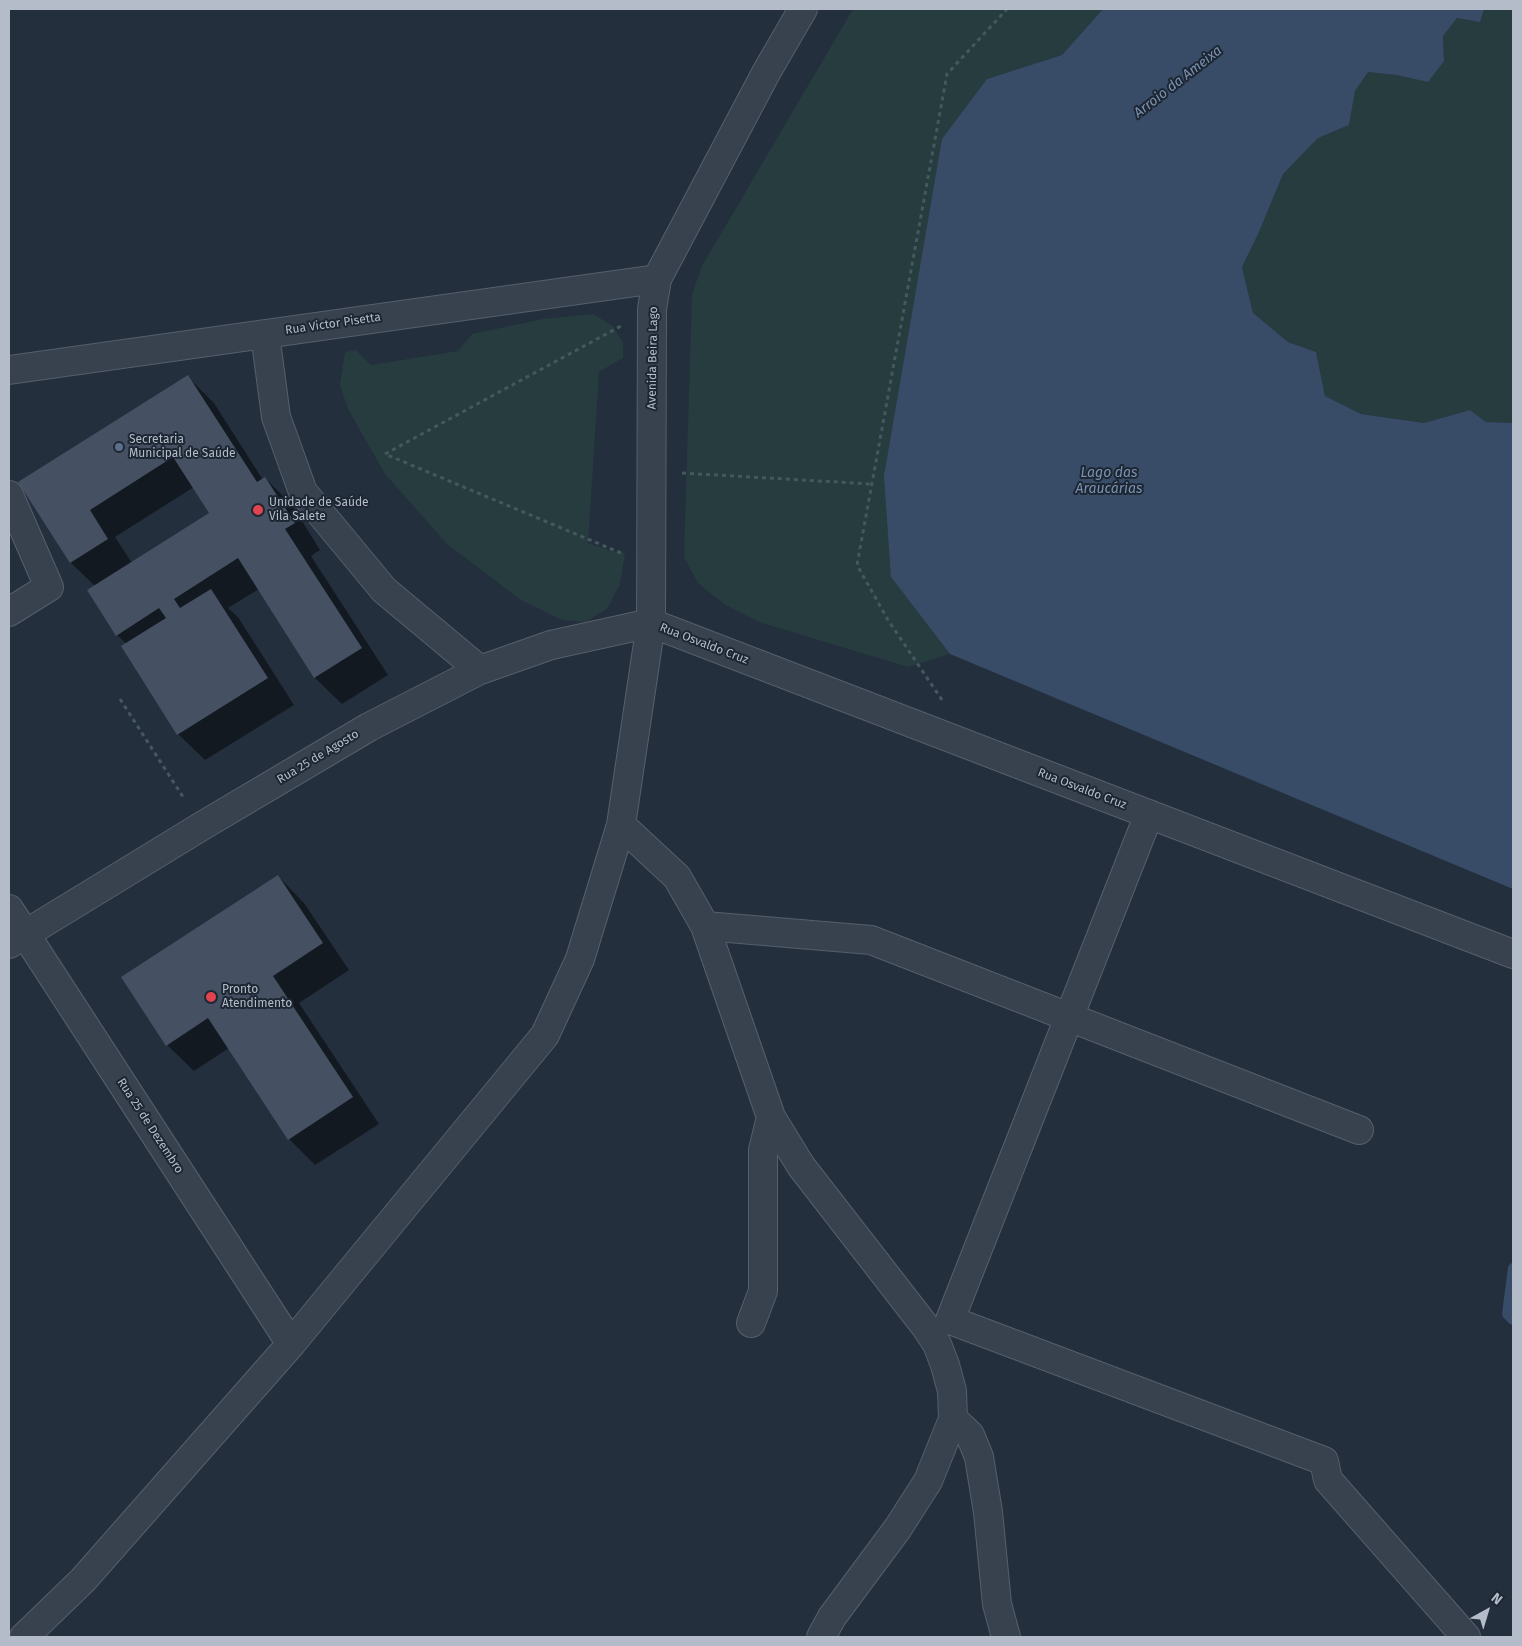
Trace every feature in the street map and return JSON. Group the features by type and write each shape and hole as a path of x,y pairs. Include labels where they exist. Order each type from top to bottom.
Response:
{"street":[{"name":"Avenida Beira Lago","path":"24,1637 83,1580 291,1344 545,1034 580,959 621,826 651,624 652,309 657,278 767,71 803,9"},
{"name":"Rua Victor Pisetta","path":"9,370 657,278"},
{"path":"265,334 276,416 303,492 384,590 480,670"},
{"path":"9,495 48,587 9,612"},
{"name":"Rua 25 de Agosto","path":"17,939 369,727 480,670 551,645 651,624"},
{"name":"Rua Osvaldo Cruz","path":"651,624 1513,954"},
{"path":"1150,814 950,1320 1324,1460 1328,1480 1466,1637"},
{"path":"621,826 677,877 704,926 771,1117 800,1166 926,1326 937,1344 946,1365 952,1391 954,1418 928,1480 898,1528 832,1617 821,1637"},
{"name":"Rua 25 de Dezembro","path":"9,909 17,939 291,1344"},
{"path":"704,926 871,940 1359,1130"},
{"path":"751,1324 763,1291 763,1150 771,1117"},
{"path":"954,1418 970,1435 979,1457 988,1512 997,1604 1006,1637"}],"path":[{"path":"946,707 888,620 857,566 946,74 1007,9"},
{"path":"651,566 385,454 652,309"},
{"path":"652,471 871,484"},
{"path":"120,698 202,826"}],"green space":[{"path":"853,9 1103,9 1062,55 987,79 891,577 950,654 908,667 759,622 724,604 698,583 684,557 692,294 702,266"},
{"path":"1484,9 1513,9 1513,423 1486,422 1470,410 1424,423 1361,414 1325,396 1316,352 1288,342 1253,313 1242,267 1283,174 1318,138 1349,125 1355,91 1368,72 1397,75 1444,61 1443,36 1457,18 1480,22"},
{"path":"593,314 613,326 623,343 623,358 599,372 588,543 611,551 625,553 620,584 607,609 585,622 562,620 521,600 447,544 385,474 348,409 340,385 345,352 356,350 371,365 458,351 472,334 543,319"}],"water":[{"name":"Lago das Araucárias","path":"1103,9 1484,9 1480,22 1457,18 1443,36 1444,61 1428,82 1397,75 1368,72 1355,91 1349,125 1318,138 1283,174 1242,267 1253,313 1288,342 1316,352 1325,396 1361,414 1424,423 1470,410 1486,422 1513,423 1513,889 950,654 891,577 884,476 942,139 987,79 1062,55"}],"building":[{"path":"188,375 257,482 265,477 295,523 285,529 362,648 314,678 238,558 174,599 180,608 211,589 268,678 177,735 121,646 166,618 159,608 116,636 87,590 209,513 173,457 90,510 108,539 70,563 18,482"},
{"name":"Pronto Atendimento","path":"278,875 323,943 273,976 353,1097 288,1140 208,1018 166,1046 121,977"}],"waterway":[{"path":"1513,1268 1507,1314 1513,1320"}],"place":[{"name":"Secretaria Municipal de Saúde","path":"119,447"},
{"name":"Unidade de Saúde Vila Salete","path":"258,510"},
{"name":"Pronto Atendimento","path":"211,997"}],"water label":[{"name":"Arroio da Ameixa","path":"1178,82"}]}
